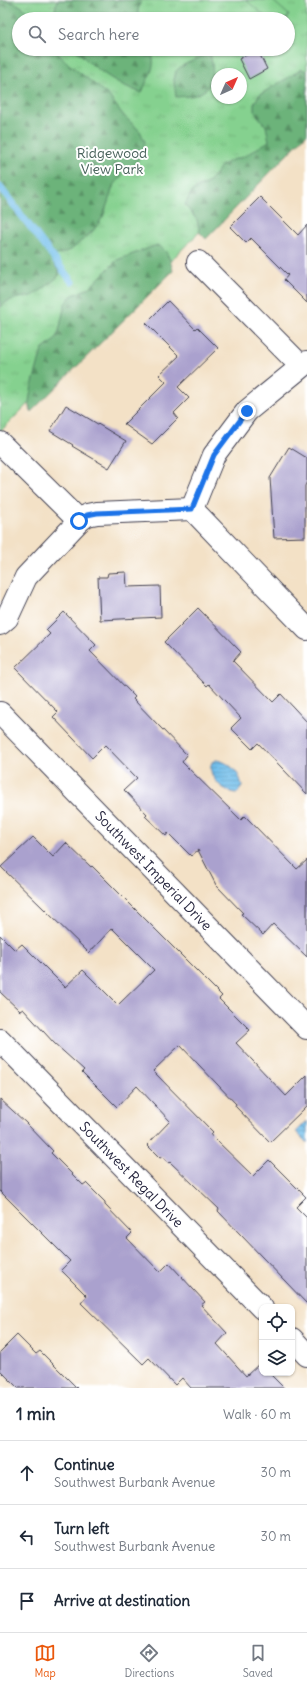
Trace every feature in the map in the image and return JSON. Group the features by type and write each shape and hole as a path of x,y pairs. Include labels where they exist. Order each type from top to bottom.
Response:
{"street":[{"path":"192,509 214,455 247,411 304,364 198,262"},
{"path":"0,443 79,521"},
{"path":"0,624 7,618 26,577 79,521 87,515 97,513 192,509 307,629"},
{"name":"Southwest Imperial Drive","path":"0,713 307,1028"},
{"name":"Southwest Regal Drive","path":"0,1040 259,1305"},
{"path":"293,1340 307,1354"}],"green space":[{"name":"Ridgewood View Park","path":"0,0 307,0 307,124 0,432"},
{"path":"0,0 5,0 19,5 28,12 12,12 12,56 60,56 108,95 124,116 140,131 145,142 136,163 122,175 113,187 103,217 93,231 71,250 54,256 52,260 60,274 34,295 11,300 0,307"},
{"path":"57,0 141,0 138,12 55,12"},
{"path":"246,0 272,0 286,12 260,12"},
{"path":"82,56 152,56 153,66 142,93 123,85 90,63"},
{"path":"202,56 210,56 212,63 211,81 204,91 195,95 176,97 174,80 176,71 183,65"},
{"path":"302,69 307,71 307,134 206,239 200,233 197,220 185,205 192,191 209,182 222,165 243,157 269,141 266,126 254,111 254,104 259,95"},
{"path":"157,245 166,252 170,259 173,271 31,412 29,402 31,390 42,350 55,340 59,331 65,304 71,296 89,288 117,260"}],"water":[{"path":"216,760 230,766 237,773 242,787 237,793 226,790 214,778 211,773 211,767 212,762"},
{"path":"307,1121 307,1143 296,1132"}],"building":[{"path":"244,56 260,56 267,69 249,79 247,75 247,68 244,68 239,59"},
{"path":"260,197 298,235 307,225 307,303 284,280 288,275 251,238 246,243 230,227"},
{"path":"168,301 195,329 197,327 218,348 178,387 189,398 174,413 178,418 152,444 124,424 166,382 159,375 179,356 146,323"},
{"path":"66,405 126,441 109,468 50,431"},
{"path":"289,447 307,458 307,481 305,486 305,537 274,538 270,478"},
{"path":"126,572 127,587 160,586 161,617 100,620 98,577 107,577 108,573"},
{"path":"198,608 241,652 233,661 273,702 281,694 307,722 307,794 258,743 252,749 231,728 241,718 209,684 207,686 164,642"},
{"path":"64,612 96,645 90,651 135,697 133,699 187,755 182,762 241,820 245,816 297,869 307,860 307,957 273,924 263,935 241,914 243,913 216,885 198,850 191,856 168,833 166,836 145,816 147,814 124,790 137,778 105,745 92,758 53,717 58,712 15,668 50,634 46,630"},
{"path":"33,837 53,857 66,843 91,867 92,866 222,996 219,999 250,1030 236,1043 286,1096 307,1075 307,1106 270,1142 180,1045 153,1071 213,1132 211,1134 214,1138 253,1176 269,1160 306,1197 296,1207 307,1218 307,1304 218,1211 219,1209 170,1162 169,1163 162,1157 160,1158 147,1145 170,1121 137,1086 117,1107 82,1072 84,1070 54,1043 23,1009 20,1011 0,992 0,935 15,950 22,944 65,987 83,970 118,1005 154,970 112,928 89,953 1,867"},
{"path":"0,1099 26,1123 53,1151 51,1153 83,1185 86,1183 105,1202 105,1205 132,1233 127,1238 160,1272 169,1263 205,1302 201,1305 227,1333 217,1344 246,1376 259,1364 259,1376 272,1376 284,1388 191,1388 182,1378 175,1385 149,1358 143,1364 81,1303 87,1296 61,1270 70,1261 0,1191"},
{"path":"17,1335 36,1354 40,1351 77,1388 18,1388 0,1370 0,1352"}],"waterway":[{"path":"0,187 72,282"}],"route":[{"path":"79,521 87,515 97,513 192,509 214,455 247,411"}]}
